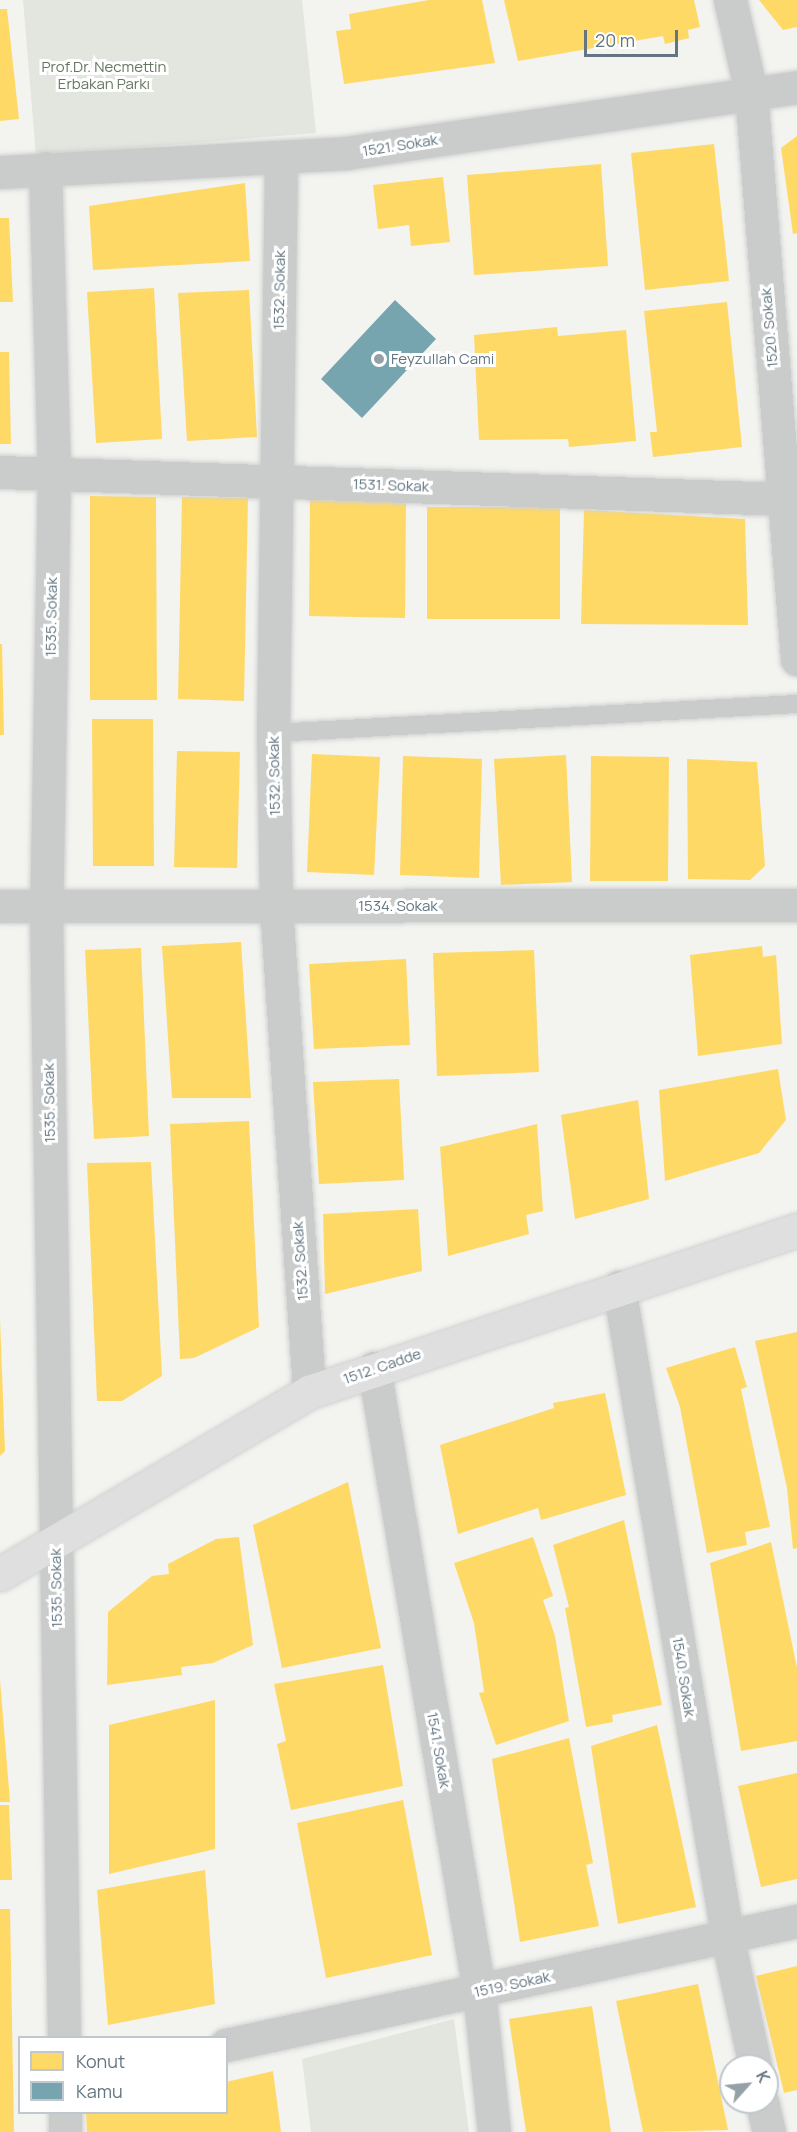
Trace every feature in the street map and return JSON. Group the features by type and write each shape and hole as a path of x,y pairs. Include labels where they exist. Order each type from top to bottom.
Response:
{"street":[{"name":"1520. Sokak","path":"729,0 750,92 797,659"},
{"name":"1521. Sokak","path":"0,172 45,168 281,159 797,87"},
{"name":"1532. Sokak","path":"281,159 273,733 276,906 309,1392"},
{"name":"1535. Sokak","path":"45,168 54,470 46,908 64,2036"},
{"name":"1531. Sokak","path":"0,471 54,470 277,481 783,499"},
{"name":"1534. Sokak","path":"0,906 46,908 797,905"},
{"name":"1512. Cadde","path":"0,1574 309,1392 374,1368 797,1230"},
{"name":"1540. Sokak","path":"619,1287 728,1940 752,2054"},
{"name":"1541. Sokak","path":"374,1368 479,1991 494,2132"},
{"name":"1519. Sokak","path":"228,2045 728,1940 797,1921"},
{"path":"65,2114 65,2132"},
{"path":"765,2114 769,2132"}],"lane":[{"path":"273,733 797,704"}],"green space":[{"name":"Prof.Dr. Necmettin Erbakan Parkı","path":"23,0 302,0 316,133 36,156"},
{"path":"454,2019 469,2132 311,2132 302,2059"}],"building: Konut":[{"path":"429,0 482,0 495,63 344,84 336,31 351,29 349,14"},
{"path":"504,0 694,0 700,27 688,30 689,38 665,44 663,36 518,61"},
{"path":"759,0 797,0 797,27 783,30"},
{"path":"0,9 7,9 19,119 0,121"},
{"path":"797,136 797,233 793,234 781,148"},
{"path":"714,144 729,281 645,290 631,153"},
{"path":"601,164 608,266 474,275 467,175"},
{"path":"443,177 450,242 411,246 409,225 378,229 373,185"},
{"path":"245,183 250,261 93,270 89,206"},
{"path":"0,218 9,218 13,302 0,302"},
{"path":"154,288 162,439 96,443 87,292"},
{"path":"249,290 257,437 187,441 178,293"},
{"path":"727,302 742,447 653,457 650,432 657,432 644,311"},
{"path":"557,327 558,336 626,330 636,441 569,447 568,439 479,440 474,335"},
{"path":"0,352 9,352 11,444 0,444"},
{"path":"90,496 156,497 157,700 90,700"},
{"path":"182,497 248,498 244,701 178,699"},
{"path":"310,500 406,502 405,618 309,616"},
{"path":"427,507 560,507 560,619 427,619"},
{"path":"584,510 745,519 748,625 581,624"},
{"path":"0,644 2,644 4,735 0,735"},
{"path":"92,719 153,719 154,866 93,866"},
{"path":"177,751 240,752 237,868 174,867"},
{"path":"312,754 380,757 374,875 307,872"},
{"path":"566,755 572,882 501,885 494,759"},
{"path":"403,756 482,759 479,878 400,875"},
{"path":"591,756 669,757 668,881 590,881"},
{"path":"687,759 757,762 765,866 750,880 688,879"},
{"path":"241,942 251,1098 172,1098 162,946"},
{"path":"762,946 763,957 776,955 782,1044 698,1056 690,955"},
{"path":"141,948 149,1136 94,1139 85,950"},
{"path":"534,950 539,1072 437,1076 433,953"},
{"path":"406,959 410,1045 314,1049 309,964"},
{"path":"778,1069 786,1120 759,1153 665,1181 659,1090"},
{"path":"399,1079 404,1180 319,1184 313,1082"},
{"path":"638,1100 649,1199 575,1219 561,1115"},
{"path":"249,1121 259,1327 194,1358 180,1359 170,1124"},
{"path":"537,1124 543,1211 526,1215 529,1234 448,1256 440,1147"},
{"path":"151,1162 162,1376 122,1401 97,1401 87,1163"},
{"path":"418,1209 422,1271 325,1294 323,1214"},
{"path":"0,1319 5,1451 0,1456"},
{"path":"797,1332 797,1548 793,1549 787,1488 755,1341"},
{"path":"735,1347 747,1387 741,1389 770,1527 745,1532 747,1545 707,1553 680,1407 666,1368"},
{"path":"605,1393 626,1495 541,1520 538,1508 458,1534 440,1445 554,1408 553,1403"},
{"path":"348,1482 381,1648 282,1668 253,1525"},
{"path":"624,1520 662,1705 612,1715 613,1722 586,1727 565,1608 569,1607 553,1545"},
{"path":"239,1537 253,1645 213,1663 181,1667 182,1675 107,1685 108,1612 152,1576 169,1574 168,1564 216,1539"},
{"path":"533,1537 553,1596 543,1600 555,1636 569,1721 496,1745 479,1693 484,1692 474,1623 454,1563"},
{"path":"771,1542 797,1668 797,1741 741,1751 710,1563"},
{"path":"383,1665 403,1786 291,1810 277,1744 286,1741 274,1684"},
{"path":"0,1680 10,1802 0,1802"},
{"path":"215,1700 215,1849 109,1874 109,1725"},
{"path":"657,1725 696,1907 618,1924 591,1746"},
{"path":"569,1738 593,1863 586,1865 599,1926 520,1942 492,1759"},
{"path":"797,1773 797,1879 761,1887 738,1786"},
{"path":"403,1800 432,1955 326,1978 297,1823"},
{"path":"0,1805 9,1805 12,1880 0,1880"},
{"path":"205,1870 215,2004 108,2025 97,1890"},
{"path":"0,1909 10,1909 14,2132 0,2132"},
{"path":"797,1966 797,2090 784,2093 779,2072 779,2054 775,2054 756,1976"},
{"path":"698,1984 719,2086 719,2114 725,2114 728,2130 643,2132 616,2001"},
{"path":"592,2006 611,2132 526,2132 509,2019"},
{"path":"273,2071 281,2132 87,2132 86,2114 228,2114 228,2082"}],"building: Kamu":[{"name":"Feyzullah Cami","path":"395,300 436,339 362,418 321,379"}],"place":[{"name":"Feyzullah Cami","path":"379,359"}]}
